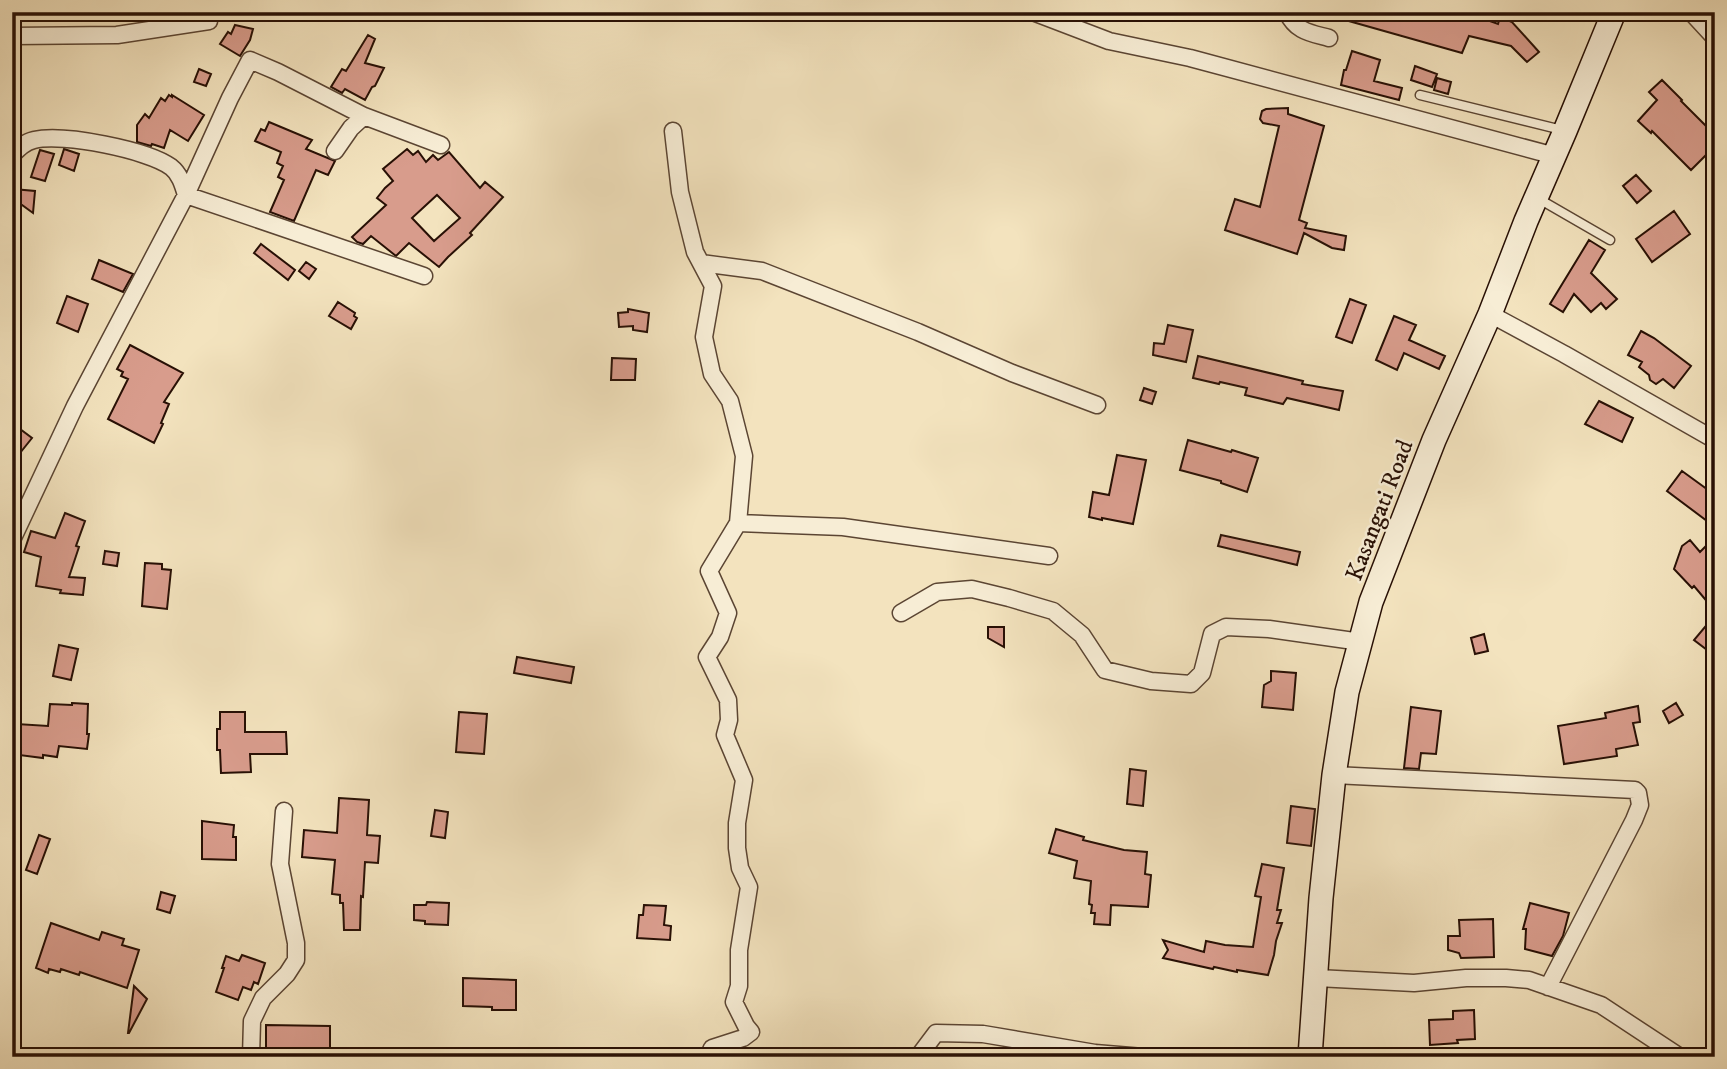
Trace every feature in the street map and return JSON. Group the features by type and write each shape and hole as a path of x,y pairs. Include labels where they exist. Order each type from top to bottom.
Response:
{"street":[{"path":"1033,12 1109,41 1190,58 1555,156"},
{"path":"1287,12 1303,32 1329,38"},
{"name":"Kasangati Road","path":"1310,1057 1321,898 1334,775 1347,692 1371,602 1434,440 1490,314 1614,12"},
{"path":"1691,12 1715,38"},
{"path":"12,36 117,35 209,21"},
{"path":"12,540 75,406 186,195 250,60 364,116 441,145"},
{"path":"335,151 351,128 364,116"},
{"path":"673,131 680,192 695,252 713,286 704,337 706,350 712,374 730,401 744,456 738,523 709,571 728,613 719,638 707,657 728,700 729,720 725,734 744,780 737,823 737,849 740,867 749,887 739,950 739,986 734,1002 751,1032 743,1038 712,1048 708,1057"},
{"path":"12,155 24,144 36,139 70,140 116,147 163,162 174,169 186,195"},
{"path":"186,195 424,276"},
{"path":"701,263 762,271 1097,405"},
{"path":"1490,314 1715,440"},
{"path":"738,523 843,527 1049,556"},
{"path":"901,613 937,592 972,589 1009,598 1053,611 1082,635 1105,670 1151,681 1191,684 1202,673 1212,634 1226,627 1269,629 1361,642"},
{"path":"1334,775 1635,790 1640,805 1634,820 1548,987"},
{"path":"251,1057 252,1021 263,999 287,974 296,960 296,943 280,864 284,811"},
{"path":"1317,978 1414,983 1466,978 1529,981 1601,1005 1680,1057"},
{"path":"918,1057 936,1033 983,1034 1095,1053 1143,1057"}],"lane":[{"path":"1420,95 1565,131"},
{"path":"1536,198 1610,240"}],"building":[{"path":"1332,12 1473,12 1473,15 1498,24 1500,17 1512,22 1539,52 1527,62 1511,46 1469,36 1462,53 1331,16"},
{"path":"235,25 253,29 240,56 220,44 228,32 231,34"},
{"path":"368,35 375,39 365,63 384,68 365,100 345,89 342,93 331,87 342,69 346,71"},
{"path":"1352,51 1380,60 1374,81 1402,88 1399,100 1341,85"},
{"path":"1415,66 1437,74 1432,87 1411,80"},
{"path":"199,69 211,74 206,86 194,82"},
{"path":"1437,78 1451,82 1448,94 1434,90"},
{"path":"1662,80 1715,135 1715,146 1691,170 1652,131 1651,133 1638,121 1657,100 1649,92"},
{"path":"169,95 204,115 188,141 170,130 164,148 137,142 137,125 145,114 149,118 161,98 165,101"},
{"path":"1288,108 1288,114 1324,126 1299,220 1307,223 1305,228 1346,236 1344,250 1332,248 1304,233 1297,254 1225,230 1235,199 1260,207 1279,126 1263,123 1260,119 1262,111"},
{"path":"269,122 312,140 306,149 335,161 328,175 316,170 294,221 270,212 284,180 278,177 283,166 277,163 281,152 255,141 261,129 265,131"},
{"path":"64,149 79,154 74,171 59,165"},
{"path":"407,149 413,155 418,151 426,162 433,155 438,160 449,152 480,188 485,182 503,197 470,233 472,235 439,267 409,243 396,256 371,236 363,244 352,237 386,205 377,198 393,181 383,169","holes":["437,195 460,218 434,241 412,218"]},
{"path":"40,150 54,154 45,181 31,177"},
{"path":"1636,175 1651,191 1637,203 1623,186"},
{"path":"13,189 35,191 33,213 22,205 12,204"},
{"path":"1674,211 1690,234 1652,262 1636,239"},
{"path":"1589,240 1605,250 1591,273 1617,299 1606,309 1601,303 1591,312 1574,294 1563,312 1550,304"},
{"path":"261,244 295,270 288,280 254,253"},
{"path":"99,260 133,274 123,292 92,279"},
{"path":"306,262 316,269 309,279 299,271"},
{"path":"67,296 88,304 78,332 57,323"},
{"path":"1350,299 1366,305 1352,343 1336,337"},
{"path":"338,302 355,313 357,318 351,329 329,316"},
{"path":"628,309 649,313 647,332 633,330 633,326 619,327 618,313 628,312"},
{"path":"1394,316 1416,325 1409,340 1445,356 1439,369 1404,353 1397,370 1376,360"},
{"path":"1168,325 1193,330 1186,362 1153,355 1154,343 1164,344"},
{"path":"1641,331 1691,366 1674,388 1663,379 1656,384 1650,380 1649,375 1639,367 1642,362 1628,355"},
{"path":"130,345 183,373 164,402 169,404 154,443 108,419 128,379 121,376 123,372 117,369"},
{"path":"1198,356 1303,381 1302,384 1343,391 1339,410 1287,398 1283,404 1245,395 1247,388 1193,378"},
{"path":"612,358 636,359 635,380 611,380"},
{"path":"1144,388 1156,392 1152,404 1140,400"},
{"path":"1599,401 1633,418 1622,442 1585,424"},
{"path":"12,423 32,438 12,463"},
{"path":"1188,440 1258,458 1247,492 1221,481 1180,470"},
{"path":"1117,455 1146,460 1133,524 1089,517 1093,492 1109,495"},
{"path":"1682,471 1715,495 1715,527 1667,491"},
{"path":"65,513 85,521 69,577 85,578 83,595 60,593 61,590 36,586 41,557 24,552 31,531 55,538"},
{"path":"1221,535 1300,552 1297,565 1218,546"},
{"path":"1715,537 1715,611 1694,586 1692,588 1674,569 1682,546 1690,540 1700,552"},
{"path":"105,551 119,553 117,566 103,564"},
{"path":"145,563 162,564 162,569 171,570 167,609 142,606"},
{"path":"1715,615 1715,656 1694,640"},
{"path":"988,627 1004,627 1004,647 988,638"},
{"path":"1484,634 1488,651 1475,654 1471,638"},
{"path":"59,645 78,649 71,680 53,676"},
{"path":"517,657 574,667 571,683 514,673"},
{"path":"1271,671 1296,673 1293,710 1262,707 1264,685 1271,681"},
{"path":"1676,703 1683,715 1669,723 1663,711"},
{"path":"50,704 88,704 87,749 59,746 57,757 19,755 20,750 16,749 17,724 48,726"},
{"path":"1638,706 1640,722 1633,723 1638,745 1616,749 1617,756 1564,764 1558,726 1606,718 1605,713"},
{"path":"1411,707 1441,711 1436,754 1421,753 1419,769 1404,768"},
{"path":"220,712 245,712 245,732 286,732 287,754 250,754 251,772 221,773 220,750 217,750"},
{"path":"459,712 487,714 484,754 456,752"},
{"path":"1130,769 1146,771 1143,806 1127,804"},
{"path":"339,798 369,800 367,835 380,836 378,863 365,862 360,930 344,930 343,903 340,903 340,895 332,894 335,860 302,857 304,830 337,833"},
{"path":"1291,806 1315,809 1311,846 1287,843"},
{"path":"435,810 448,812 445,838 431,836"},
{"path":"202,821 234,825 236,860 202,859"},
{"path":"1056,829 1084,837 1083,840 1124,850 1147,852 1145,874 1151,875 1148,907 1111,905 1110,925 1094,924 1095,913 1091,913 1092,905 1089,904 1091,881 1074,878 1077,861 1049,853"},
{"path":"39,835 50,839 37,874 26,870"},
{"path":"1262,864 1284,868 1277,910 1281,910 1277,923 1282,923 1268,975 1213,969 1163,958 1168,950 1163,940 1204,952 1206,941 1253,947 1261,897 1255,896"},
{"path":"161,892 175,896 170,913 157,909"},
{"path":"427,902 449,903 448,925 425,924 425,921 414,920 414,905 426,905"},
{"path":"1530,903 1569,913 1563,936 1552,956 1525,949 1526,929 1523,929"},
{"path":"644,905 666,906 664,925 671,926 670,940 637,938 639,915 643,915"},
{"path":"1493,919 1494,957 1461,958 1459,953 1448,950 1448,936 1460,936 1459,920"},
{"path":"51,923 99,940 102,932 124,939 122,945 139,950 127,988 80,972 79,975 61,969 60,972 49,969 48,973 36,968"},
{"path":"242,955 265,963 258,984 254,982 251,990 243,987 238,1000 216,992 226,956 239,961"},
{"path":"463,978 516,980 516,1010 463,1006"},
{"path":"134,986 147,999 128,1033"},
{"path":"1474,1010 1475,1039 1430,1045 1429,1020 1453,1019 1453,1011"},
{"path":"266,1025 330,1026 330,1051 288,1050 288,1057 266,1057"}]}
